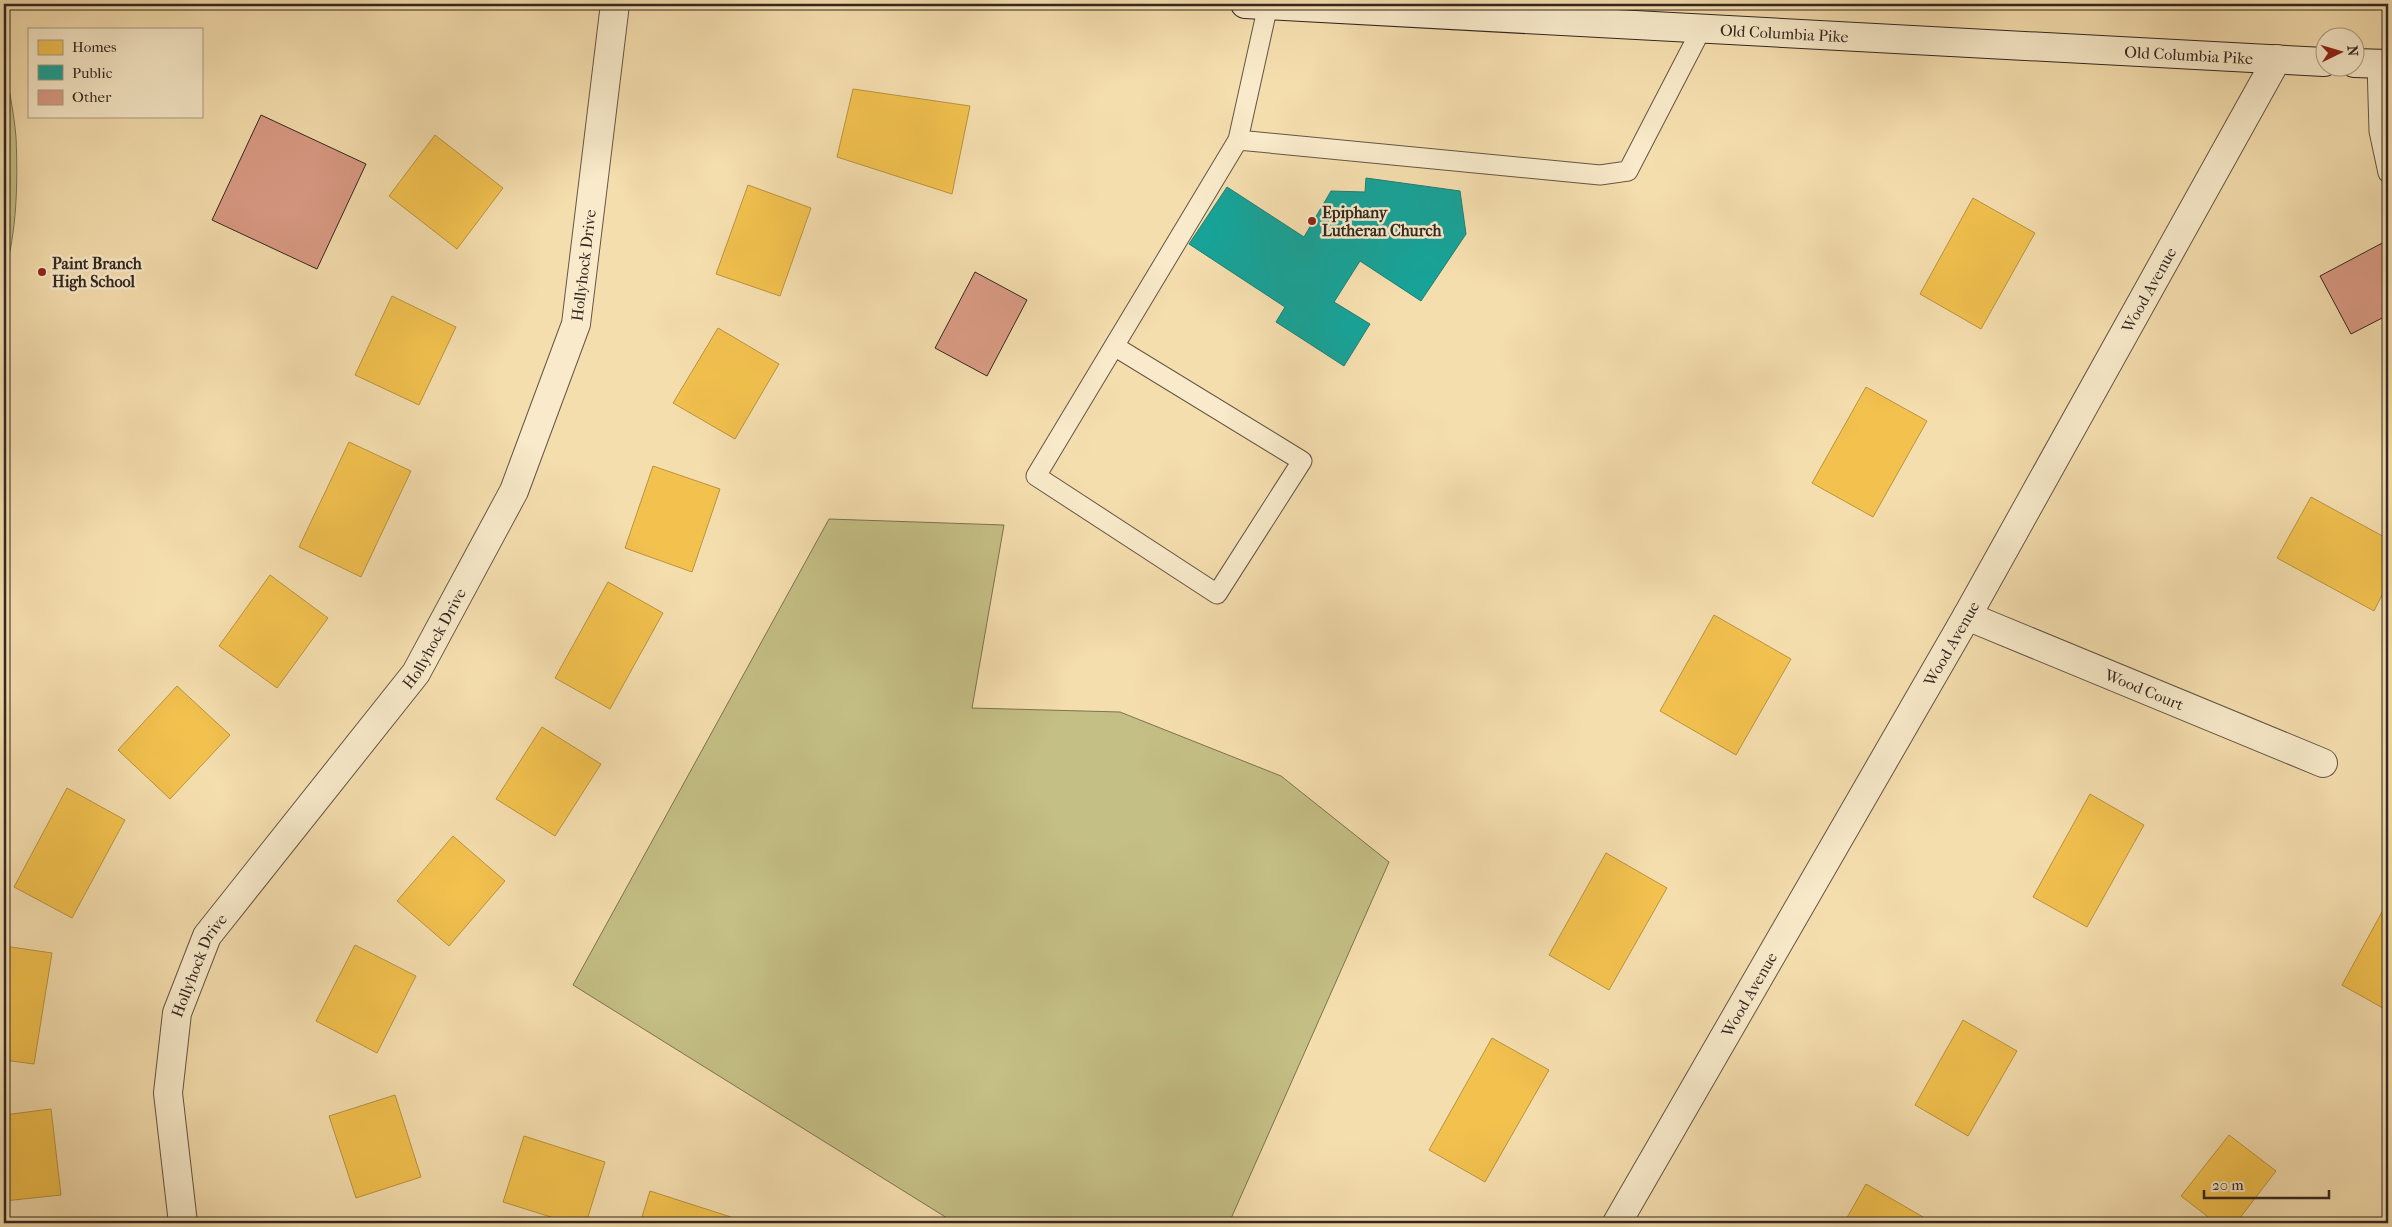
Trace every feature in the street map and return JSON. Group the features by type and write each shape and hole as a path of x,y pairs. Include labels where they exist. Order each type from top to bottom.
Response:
{"street":[{"name":"Hollyhock Drive","path":"182,1223 168,1093 177,1014 208,936 416,673 514,491 576,324 615,4"},
{"name":"Old Columbia Pike","path":"1257,4 2314,62"},
{"name":"Wood Avenue","path":"1617,1223 1967,616 2277,60"},
{"name":"Wood Court","path":"1967,616 2323,763"}],"lane":[{"path":"1114,346 1302,461 1217,594 1036,476 1114,346 1238,140 1257,4"},
{"path":"1238,140 1600,175 1628,170 1702,28"},
{"path":"2373,64 2379,131 2388,172"}],"shaded area":[{"path":"4,60 15,128 17,172 12,242 4,276"},
{"path":"829,519 1004,525 972,708 1120,712 1281,776 1389,862 1229,1223 955,1223 573,985"}],"building: Homes":[{"path":"853,89 970,106 952,194 837,157"},
{"path":"435,135 503,188 457,249 389,196"},
{"path":"748,185 811,208 780,296 716,274"},
{"path":"1973,198 2035,233 1981,329 1920,294"},
{"path":"392,296 456,327 419,405 355,375"},
{"path":"718,328 779,364 735,439 673,403"},
{"path":"1866,387 1927,421 1873,517 1812,483"},
{"path":"349,442 411,471 361,577 299,547"},
{"path":"653,466 720,489 692,572 625,548"},
{"path":"2311,497 2388,539 2388,583 2374,611 2277,558"},
{"path":"270,575 328,618 277,688 219,646"},
{"path":"608,582 663,613 610,709 555,678"},
{"path":"1714,615 1791,659 1736,755 1660,711"},
{"path":"177,686 230,735 170,799 118,750"},
{"path":"542,727 601,764 555,836 496,799"},
{"path":"67,788 125,820 72,918 14,887"},
{"path":"2090,794 2144,825 2087,927 2033,897"},
{"path":"453,836 505,881 449,946 397,901"},
{"path":"1606,853 1667,888 1609,990 1549,955"},
{"path":"2388,901 2388,1011 2342,985"},
{"path":"355,945 416,976 377,1053 316,1021"},
{"path":"4,946 52,953 34,1064 4,1060"},
{"path":"1963,1020 2017,1051 1968,1136 1915,1105"},
{"path":"1492,1038 1549,1070 1485,1182 1429,1150"},
{"path":"395,1095 421,1177 356,1198 329,1116"},
{"path":"51,1109 61,1195 4,1201 4,1115"},
{"path":"2229,1135 2276,1171 2236,1223 2216,1223 2181,1196"},
{"path":"524,1136 605,1162 586,1223 570,1223 503,1202"},
{"path":"1866,1184 1923,1217 1919,1223 1844,1223"},
{"path":"650,1191 731,1217 729,1223 640,1223"}],"building: Public":[{"path":"1366,178 1460,191 1466,234 1421,301 1360,261 1334,302 1370,324 1344,366 1276,322 1285,307 1189,244 1227,187 1304,237 1331,191 1365,192"}],"building: Other":[{"path":"261,115 366,164 317,269 212,220"},
{"path":"2388,240 2388,315 2351,334 2320,276"},
{"path":"975,272 1027,300 987,376 935,348"}],"place":[{"name":"Epiphany Lutheran Church","path":"1312,221"},
{"name":"Paint Branch High School","path":"42,272"}]}
